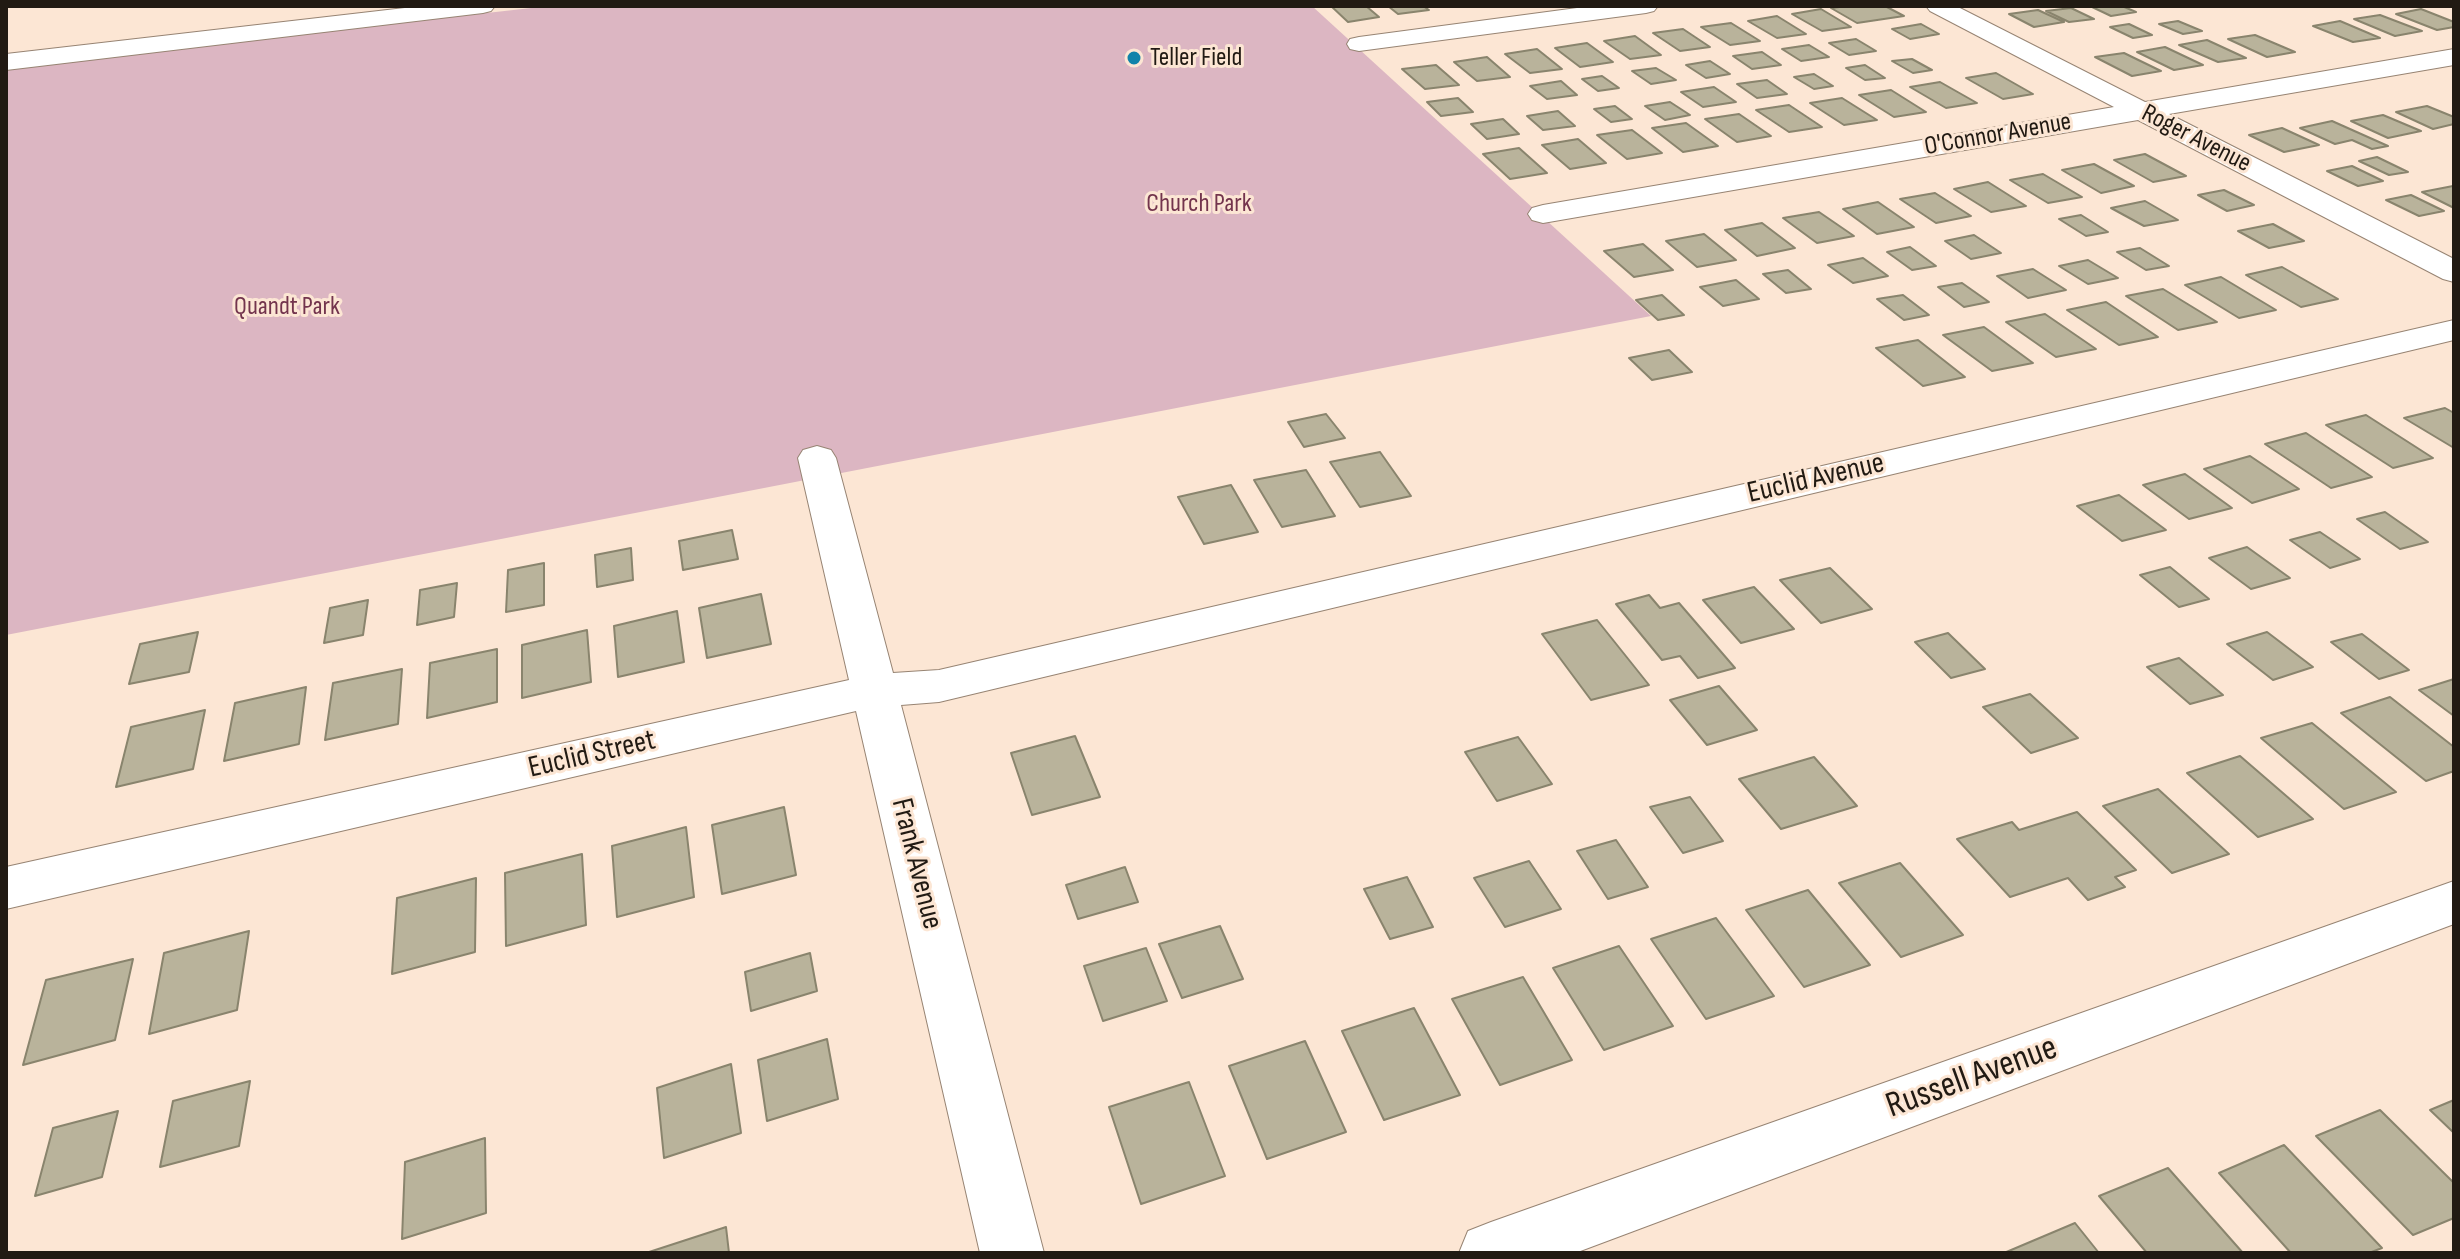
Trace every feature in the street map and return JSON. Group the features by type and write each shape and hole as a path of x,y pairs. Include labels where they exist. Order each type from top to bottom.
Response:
{"street":[{"path":"6,62 483,6"},
{"path":"1359,44 1646,6"},
{"name":"Roger Avenue","path":"1938,6 2454,272"},
{"name":"O'Connor Avenue","path":"1543,214 2454,57"},
{"name":"Euclid Avenue","path":"1178,629 2454,330"},
{"name":"Frank Avenue","path":"819,466 1012,1253"},
{"name":"Euclid Street","path":"6,888 873,691 939,686 1178,629"},
{"name":"Russell Avenue","path":"1491,1253 2454,902"}],"green space":[{"name":"Quandt Park","path":"549,6 1312,6 1651,316 6,635 6,67"}],"building":[{"path":"1331,6 1366,6 1379,17 1348,22"},
{"path":"1388,6 1423,6 1429,10 1398,14"},
{"path":"1885,6 1904,16 1857,23 1831,8"},
{"path":"2090,6 2122,6 2136,12 2111,16"},
{"path":"2071,8 2094,19 2069,22 2046,11"},
{"path":"1821,9 1851,27 1822,31 1792,14"},
{"path":"2421,9 2454,22 2454,27 2437,30 2396,14"},
{"path":"2038,10 2064,22 2034,27 2009,14"},
{"path":"2380,15 2422,31 2395,36 2354,19"},
{"path":"1777,16 1806,34 1777,38 1748,21"},
{"path":"2178,21 2202,31 2183,34 2159,24"},
{"path":"2340,21 2380,38 2353,42 2313,26"},
{"path":"1731,23 1760,41 1730,45 1701,27"},
{"path":"1921,24 1939,34 1910,39 1892,29"},
{"path":"2129,24 2152,35 2133,38 2110,27"},
{"path":"1683,29 1710,47 1680,51 1653,33"},
{"path":"2255,35 2295,52 2267,57 2228,39"},
{"path":"1635,36 1661,55 1630,59 1604,41"},
{"path":"1856,39 1876,51 1849,55 1829,43"},
{"path":"2207,40 2246,58 2218,62 2179,45"},
{"path":"1587,43 1613,62 1580,67 1555,48"},
{"path":"1809,45 1829,57 1801,61 1782,49"},
{"path":"2165,47 2203,65 2174,70 2137,52"},
{"path":"1537,49 1562,69 1530,73 1505,54"},
{"path":"1762,52 1781,65 1752,69 1733,56"},
{"path":"2124,53 2161,71 2132,76 2095,57"},
{"path":"1487,57 1510,77 1477,81 1454,62"},
{"path":"1912,59 1932,70 1913,73 1892,61"},
{"path":"1710,61 1730,74 1706,78 1686,65"},
{"path":"1436,65 1459,85 1425,89 1402,69"},
{"path":"1865,65 1885,78 1865,80 1846,68"},
{"path":"1656,68 1676,80 1651,84 1632,71"},
{"path":"1996,73 2033,94 2003,99 1966,78"},
{"path":"1814,74 1833,86 1814,89 1794,77"},
{"path":"1602,76 1619,88 1598,91 1582,79"},
{"path":"1767,80 1787,94 1757,98 1737,84"},
{"path":"1561,81 1577,95 1547,99 1530,86"},
{"path":"1940,82 1977,103 1946,108 1910,87"},
{"path":"1714,87 1736,102 1703,107 1681,92"},
{"path":"1891,90 1926,112 1894,117 1859,95"},
{"path":"1458,98 1473,112 1441,116 1427,102"},
{"path":"1842,98 1877,120 1844,125 1810,103"},
{"path":"1670,102 1690,115 1665,120 1645,106"},
{"path":"1789,105 1822,127 1789,132 1756,110"},
{"path":"1615,106 1632,119 1611,122 1594,109"},
{"path":"2427,106 2454,117 2454,124 2433,129 2396,112"},
{"path":"1558,111 1575,126 1543,130 1527,116"},
{"path":"1739,114 1771,136 1737,142 1705,119"},
{"path":"2383,115 2421,131 2388,138 2351,121"},
{"path":"1503,119 1519,134 1487,139 1471,124"},
{"path":"2332,121 2388,146 2372,149 2352,140 2335,144 2300,128"},
{"path":"1686,123 1718,146 1683,152 1652,128"},
{"path":"2282,128 2319,145 2284,152 2249,135"},
{"path":"1632,130 1662,153 1627,159 1597,135"},
{"path":"1578,139 1606,163 1570,169 1542,145"},
{"path":"1519,148 1547,173 1510,179 1483,154"},
{"path":"2145,154 2186,176 2153,182 2114,160"},
{"path":"2377,157 2408,172 2389,175 2359,161"},
{"path":"2094,164 2134,186 2101,193 2062,170"},
{"path":"2352,166 2383,181 2358,186 2327,171"},
{"path":"2043,174 2082,197 2048,203 2010,180"},
{"path":"1988,182 2026,206 1991,212 1954,189"},
{"path":"2453,186 2454,208 2422,192"},
{"path":"2224,190 2254,205 2227,211 2198,195"},
{"path":"1935,193 1971,216 1936,223 1900,199"},
{"path":"2411,195 2444,211 2419,216 2386,200"},
{"path":"2145,201 2178,220 2144,226 2111,208"},
{"path":"1878,202 1914,227 1877,234 1843,209"},
{"path":"1819,212 1854,236 1817,243 1783,218"},
{"path":"2081,215 2108,232 2086,236 2059,219"},
{"path":"1762,223 1795,248 1757,256 1725,230"},
{"path":"2273,224 2304,241 2269,248 2238,231"},
{"path":"1704,234 1736,260 1697,267 1666,241"},
{"path":"1974,235 2001,253 1971,259 1945,241"},
{"path":"1643,244 1673,270 1634,277 1604,251"},
{"path":"1910,247 1936,266 1912,270 1887,252"},
{"path":"2140,248 2169,266 2146,270 2117,252"},
{"path":"1863,258 1888,276 1853,283 1828,265"},
{"path":"2088,260 2118,278 2088,284 2059,266"},
{"path":"2282,267 2338,299 2301,307 2246,275"},
{"path":"2033,269 2066,290 2028,298 1997,276"},
{"path":"1788,270 1811,289 1786,293 1763,274"},
{"path":"2221,277 2276,310 2239,318 2185,285"},
{"path":"1736,280 1759,299 1723,306 1700,287"},
{"path":"1962,283 1989,302 1964,307 1938,287"},
{"path":"2163,289 2217,322 2178,330 2126,296"},
{"path":"1662,295 1684,315 1658,320 1636,300"},
{"path":"1903,295 1929,315 1904,320 1877,299"},
{"path":"2106,302 2158,337 2119,345 2067,310"},
{"path":"2045,314 2096,349 2056,357 2006,322"},
{"path":"1984,327 2033,363 1992,371 1943,335"},
{"path":"1918,340 1965,377 1923,386 1876,348"},
{"path":"1669,350 1692,372 1652,380 1629,358"},
{"path":"2445,408 2454,413 2454,448 2404,418"},
{"path":"1326,414 1345,438 1304,447 1288,422"},
{"path":"2366,415 2433,458 2393,468 2326,425"},
{"path":"2306,433 2372,477 2331,488 2265,444"},
{"path":"1380,452 1411,496 1360,507 1330,462"},
{"path":"2250,456 2299,489 2252,503 2204,469"},
{"path":"1306,470 1335,516 1282,527 1254,480"},
{"path":"2185,474 2232,508 2189,519 2143,485"},
{"path":"1231,485 1258,532 1204,544 1178,497"},
{"path":"2119,495 2166,530 2122,541 2077,506"},
{"path":"2385,512 2428,542 2400,549 2357,519"},
{"path":"732,530 738,559 683,570 679,541"},
{"path":"2320,532 2360,559 2330,568 2290,540"},
{"path":"2247,547 2290,578 2251,589 2209,558"},
{"path":"631,548 633,580 597,587 595,555"},
{"path":"544,563 544,605 506,612 508,570"},
{"path":"2170,567 2209,599 2179,607 2140,575"},
{"path":"1830,568 1872,609 1821,623 1780,580"},
{"path":"457,583 454,617 417,625 420,590"},
{"path":"1754,587 1794,629 1741,643 1703,600"},
{"path":"761,594 771,644 707,658 699,608"},
{"path":"1649,595 1660,608 1679,603 1735,668 1698,678 1680,656 1662,660 1616,604"},
{"path":"368,600 363,635 324,643 330,608"},
{"path":"677,611 684,662 618,677 614,626"},
{"path":"1597,620 1649,685 1591,700 1542,634"},
{"path":"587,630 591,682 522,698 522,645"},
{"path":"198,632 189,672 129,684 140,644"},
{"path":"2267,632 2313,667 2273,680 2227,644"},
{"path":"1948,633 1985,669 1951,678 1915,642"},
{"path":"2362,634 2409,670 2379,679 2331,642"},
{"path":"497,649 497,702 427,718 430,663"},
{"path":"2179,658 2223,695 2190,704 2147,667"},
{"path":"402,669 398,724 325,740 333,683"},
{"path":"2454,679 2454,716 2419,690"},
{"path":"1719,686 1757,730 1707,745 1670,700"},
{"path":"306,687 299,744 224,761 235,703"},
{"path":"2030,694 2078,738 2031,753 1983,707"},
{"path":"2390,697 2454,747 2454,771 2426,781 2341,713"},
{"path":"205,710 193,769 116,787 131,727"},
{"path":"2312,723 2396,792 2344,809 2261,738"},
{"path":"1075,736 1100,797 1032,815 1011,753"},
{"path":"1518,737 1552,784 1497,801 1465,752"},
{"path":"2240,756 2313,819 2258,837 2187,773"},
{"path":"1814,757 1857,806 1781,829 1739,779"},
{"path":"2158,789 2229,854 2172,873 2103,806"},
{"path":"1690,797 1723,841 1683,853 1650,807"},
{"path":"784,807 796,875 722,894 712,825"},
{"path":"2077,812 2136,870 2115,877 2125,887 2088,900 2068,878 2010,897 1957,839 2012,822 2019,830"},
{"path":"686,827 694,897 617,917 612,846"},
{"path":"1616,840 1648,887 1608,899 1577,851"},
{"path":"582,854 586,925 506,946 505,873"},
{"path":"1529,861 1561,909 1505,927 1474,878"},
{"path":"1900,863 1963,935 1901,957 1839,883"},
{"path":"1125,867 1138,902 1078,919 1066,885"},
{"path":"1407,877 1433,927 1390,939 1364,889"},
{"path":"476,878 475,952 392,974 397,898"},
{"path":"1808,890 1870,965 1804,987 1746,910"},
{"path":"1716,918 1774,996 1706,1019 1651,939"},
{"path":"1220,926 1243,979 1182,998 1159,944"},
{"path":"249,931 237,1010 149,1034 164,953"},
{"path":"1619,946 1673,1026 1604,1050 1553,968"},
{"path":"1146,948 1167,1001 1103,1021 1084,966"},
{"path":"810,953 817,991 751,1011 745,972"},
{"path":"133,959 115,1040 23,1065 46,980"},
{"path":"1523,977 1572,1060 1500,1085 1452,999"},
{"path":"1414,1008 1460,1095 1384,1120 1342,1031"},
{"path":"827,1039 838,1099 767,1121 758,1060"},
{"path":"1305,1041 1346,1132 1267,1159 1229,1066"},
{"path":"731,1064 741,1133 664,1158 657,1088"},
{"path":"250,1081 239,1146 160,1167 173,1101"},
{"path":"1189,1082 1225,1176 1141,1204 1109,1107"},
{"path":"2454,1100 2454,1133 2430,1110"},
{"path":"2380,1110 2454,1183 2454,1218 2413,1235 2316,1136"},
{"path":"118,1111 102,1177 35,1196 53,1128"},
{"path":"485,1138 486,1213 402,1239 405,1162"},
{"path":"2284,1145 2382,1248 2369,1253 2291,1253 2219,1173"},
{"path":"2168,1168 2243,1253 2147,1253 2099,1196"},
{"path":"2075,1223 2099,1253 2004,1253"},
{"path":"726,1227 729,1253 646,1253"}],"place":[{"name":"Teller Field","path":"1134,58"}],"park label":[{"name":"Church Park","path":"1199,204"}]}
